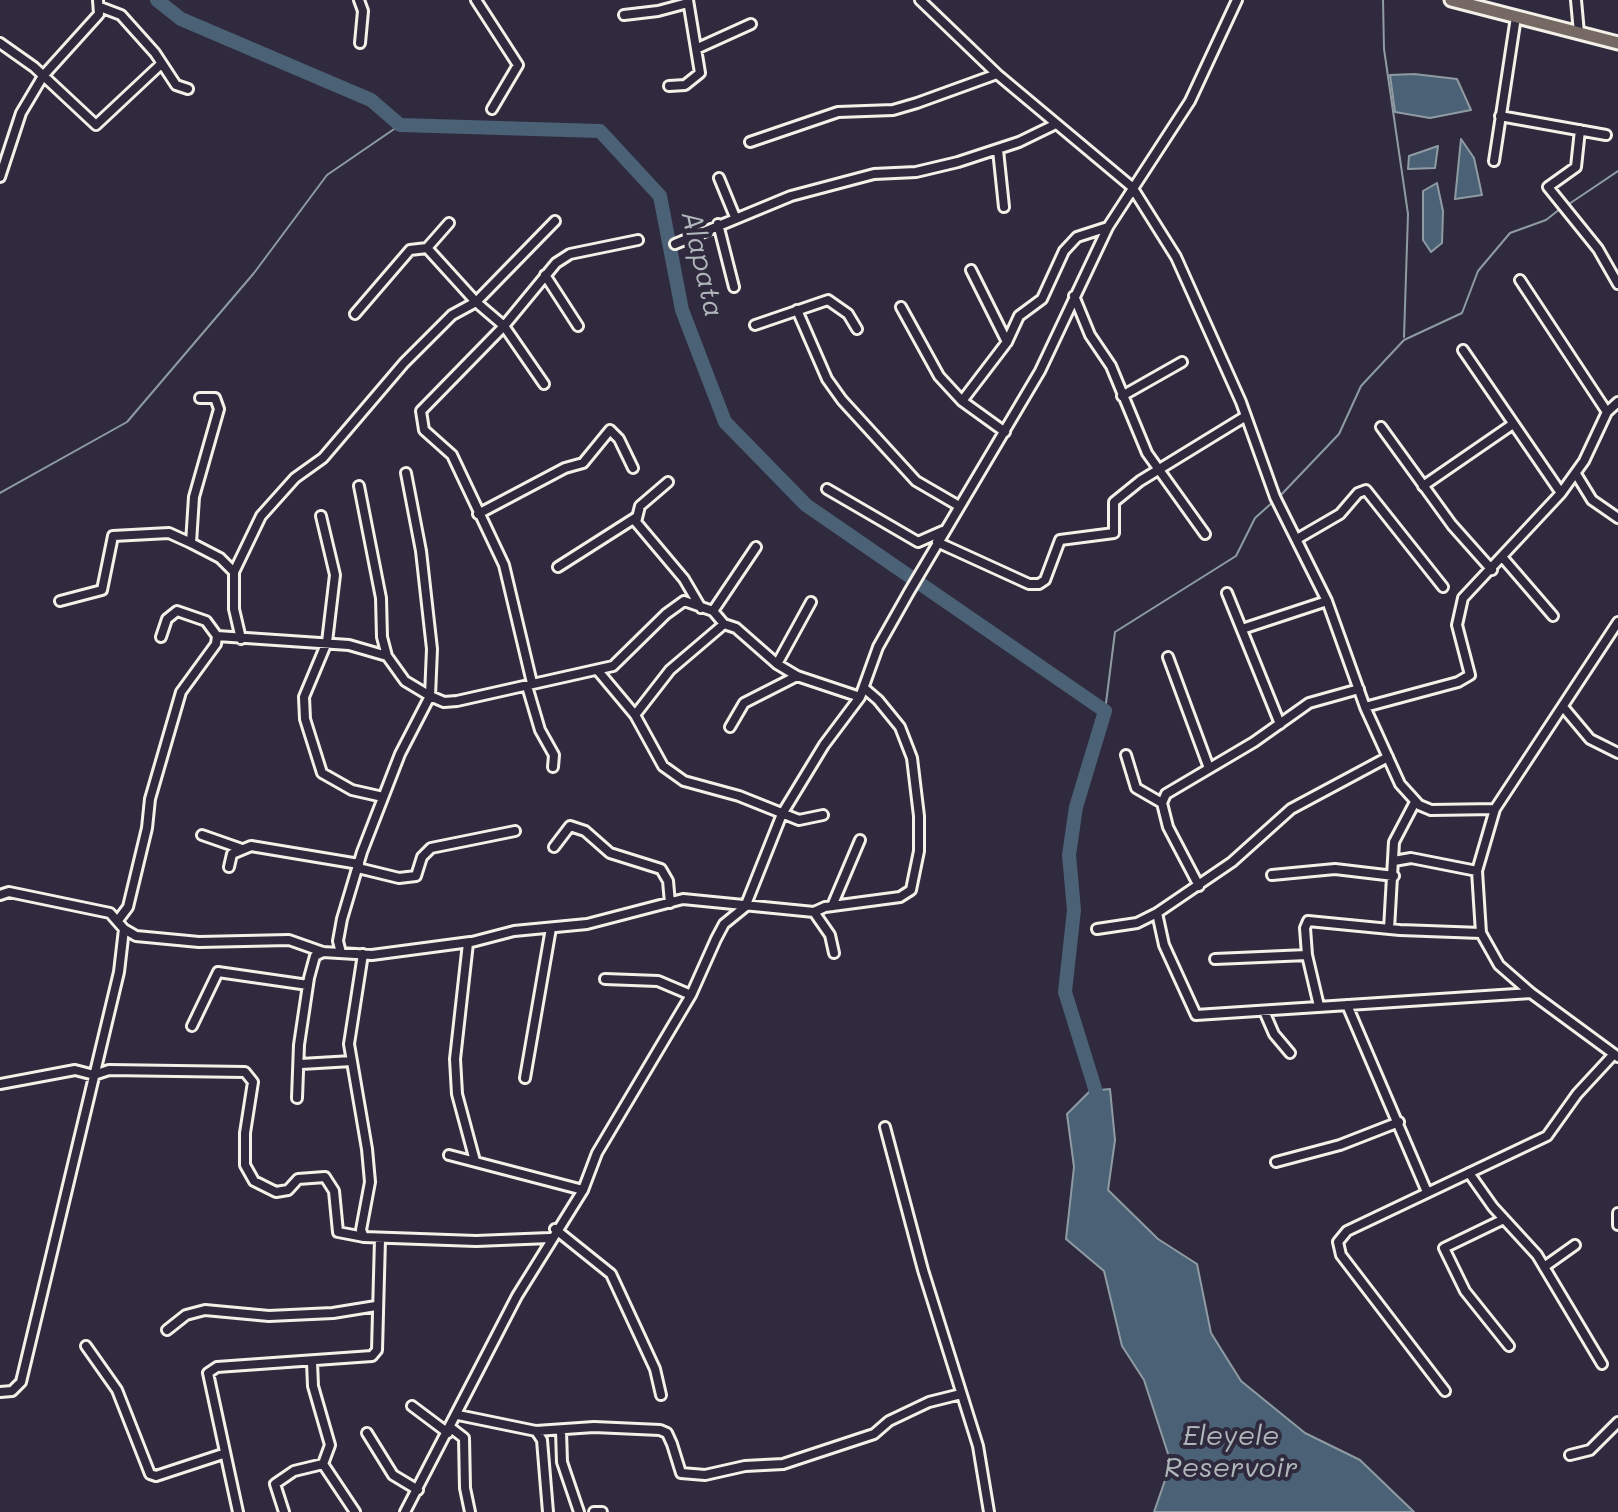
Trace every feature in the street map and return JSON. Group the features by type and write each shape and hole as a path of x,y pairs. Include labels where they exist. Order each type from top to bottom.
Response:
{"main road":[{"path":"1451,0 1618,43"}],"street":[{"path":"359,0 363,11 360,43"},
{"path":"476,0 518,65 492,109"},
{"path":"920,0 997,74 1132,187 1176,257 1246,416 1277,501 1327,601 1365,707 1400,784 1415,802 1431,810 1495,809"},
{"path":"860,697 878,647 943,531 1051,351 1108,227 1190,101 1237,0"},
{"path":"1576,0 1579,33"},
{"path":"624,15 658,11 688,1 698,48 699,76 685,85 669,86"},
{"path":"0,177 3,154 21,113 43,76 94,21 99,4 121,15 155,53 160,65 176,85 188,89"},
{"path":"1494,161 1516,17"},
{"path":"698,48 751,24"},
{"path":"0,43 43,76 96,125 160,65"},
{"path":"750,142 838,112 905,107 997,74"},
{"path":"1500,116 1606,135"},
{"path":"675,244 791,196 874,174 916,172 998,150 1056,124"},
{"path":"1580,130 1576,167 1548,187 1598,249 1618,284"},
{"path":"998,150 1004,207"},
{"path":"719,178 735,217"},
{"path":"241,639 234,609 234,572 261,516 274,499 323,458 404,363 452,315 476,302 555,221"},
{"path":"355,314 410,250 427,248 449,223"},
{"path":"718,224 734,287"},
{"path":"962,401 1007,342 1019,316 1042,299 1064,251 1077,237 1108,227"},
{"path":"553,767 554,755 540,730 504,565 478,514 471,490 452,455 433,441 420,419 421,411 504,326 545,275 570,254 638,240"},
{"path":"427,248 476,302 504,326 544,384"},
{"path":"971,270 1007,342"},
{"path":"545,275 578,326"},
{"path":"1520,280 1607,412"},
{"path":"1074,296 1090,335 1111,366 1137,434 1158,470 1205,534"},
{"path":"755,325 828,300 848,314 857,329"},
{"path":"901,307 939,376 962,401 1005,432"},
{"path":"797,310 827,379 842,400 916,481 959,506"},
{"path":"1463,350 1561,493"},
{"path":"1122,396 1182,362"},
{"path":"191,543 194,497 219,409 215,398 200,398"},
{"path":"1365,707 1458,682 1470,675 1458,638 1457,612 1463,598 1561,493 1576,474 1607,412 1618,402"},
{"path":"937,542 1029,584 1039,584 1045,580 1060,540 1114,533 1114,502 1158,470 1246,416"},
{"path":"1423,486 1513,424"},
{"path":"1381,427 1423,486 1492,570"},
{"path":"478,514 565,468 583,463 610,430 619,439 633,468"},
{"path":"341,953 338,941 342,919 359,866 383,797 430,696 432,649 421,551 406,473"},
{"path":"1576,474 1592,500 1618,518"},
{"path":"558,567 635,518 640,506 668,482"},
{"path":"359,486 381,598 382,637 387,656 405,681 444,702 599,672 613,666 678,603 684,601 713,611 724,624 736,628 777,664 797,676 860,697"},
{"path":"827,489 918,542 943,531"},
{"path":"1297,539 1340,514 1358,493 1366,490 1443,587"},
{"path":"321,516 335,575 327,642 304,697 305,719 322,773 352,790 383,797"},
{"path":"635,518 664,559 684,579 701,608"},
{"path":"60,601 102,590 113,536 169,533 220,558 234,572"},
{"path":"713,611 756,547"},
{"path":"1503,558 1553,616"},
{"path":"1227,593 1280,724"},
{"path":"1242,629 1327,601"},
{"path":"777,664 811,602"},
{"path":"119,919 128,907 147,828 150,799 178,702 199,663 216,644 217,636 206,621 177,611 167,619 161,637"},
{"path":"1445,1391 1338,1248 1341,1236 1347,1231 1547,1136 1577,1094 1616,1056 1531,993 1499,965 1481,933 1477,871 1483,841 1495,809 1618,622"},
{"path":"635,715 670,670 724,624"},
{"path":"217,636 327,642 387,656"},
{"path":"1168,657 1209,768"},
{"path":"599,672 635,715 663,766 684,781 739,796 799,820 823,815"},
{"path":"730,727 744,703 797,676"},
{"path":"405,1512 550,1238 583,1190 597,1153 691,995 724,924 745,907 782,814 824,745 864,688 900,727 908,747 919,816 919,851 913,884 906,894 832,906 814,912 745,907 703,900 670,903 622,917 514,931 468,943 455,1044 457,1094 475,1161"},
{"path":"1162,803 1174,788 1309,703 1359,689"},
{"path":"1564,708 1590,739 1618,753"},
{"path":"1126,755 1136,788 1162,803 1168,827 1199,886"},
{"path":"1097,929 1137,923 1157,913 1232,862 1291,809 1388,757"},
{"path":"1389,929 1397,831 1415,802"},
{"path":"554,847 570,826 585,831 610,853 661,869 668,881 670,903"},
{"path":"202,835 243,849 268,848 359,866 399,878 416,876 422,857 431,848 515,831"},
{"path":"832,906 860,840"},
{"path":"229,867 232,854 243,849"},
{"path":"1394,861 1411,858 1477,871"},
{"path":"1272,875 1335,869 1394,876"},
{"path":"0,895 9,892 110,913 119,919 124,929 136,936 199,942 289,940 323,952 363,954 483,941"},
{"path":"814,912 830,935 834,953"},
{"path":"1157,913 1164,945 1196,1015 1531,993"},
{"path":"1319,1006 1307,955 1305,928 1312,920 1389,929 1481,933"},
{"path":"525,1078 551,928"},
{"path":"0,1392 12,1391 21,1382 119,972 124,929"},
{"path":"297,1098 301,1064 299,1045 308,985 315,956 323,952"},
{"path":"363,954 349,1044 370,1182 361,1230 364,1237"},
{"path":"1215,959 1307,955"},
{"path":"192,1026 218,972 308,985"},
{"path":"605,979 658,981 691,995"},
{"path":"1347,1005 1427,1192"},
{"path":"1264,1011 1274,1034 1290,1053"},
{"path":"301,1064 352,1061"},
{"path":"0,1084 75,1070 94,1075 109,1070 245,1072 253,1082 245,1133 245,1165 254,1181 276,1192 288,1190 298,1179 325,1177 334,1191 338,1232 380,1239 550,1238"},
{"path":"1276,1162 1340,1145 1399,1122"},
{"path":"885,1127 978,1446 989,1512"},
{"path":"449,1155 583,1190"},
{"path":"1469,1173 1544,1267 1602,1364"},
{"path":"1618,1213 1618,1225"},
{"path":"1504,1219 1444,1248 1465,1291 1509,1346"},
{"path":"555,1229 611,1274 655,1369 661,1395"},
{"path":"238,1512 208,1378 211,1369 372,1356 377,1350 380,1239"},
{"path":"1544,1267 1575,1245"},
{"path":"167,1330 186,1315 205,1310 269,1316 333,1313 376,1306"},
{"path":"86,1346 117,1390 150,1474 156,1476 223,1454"},
{"path":"312,1362 313,1386 330,1445 323,1464"},
{"path":"458,1415 536,1431 594,1427 660,1430 667,1433 681,1473 705,1475 745,1466 783,1464 874,1434 889,1421 929,1402 961,1394"},
{"path":"412,1406 464,1438 465,1488 470,1512"},
{"path":"1570,1455 1590,1450 1618,1422"},
{"path":"536,1431 542,1440 548,1512"},
{"path":"561,1431 562,1462 579,1512"},
{"path":"367,1433 393,1475 418,1490"},
{"path":"284,1512 275,1484 294,1471 323,1464"},
{"path":"323,1464 355,1512"},
{"path":"594,1512 602,1512"}],"water":[{"path":"1414,74 1457,79 1471,110 1430,118 1395,112 1390,75"},
{"path":"1461,139 1474,158 1482,195 1455,199"},
{"path":"1438,146 1435,168 1408,169 1409,156"},
{"path":"1437,183 1443,211 1442,243 1431,252 1423,240 1423,191"},
{"name":"Eleyele Reservoir","path":"1110,1089 1115,1140 1108,1190 1158,1239 1197,1264 1211,1333 1241,1381 1305,1433 1360,1460 1414,1512 1154,1512 1171,1463 1144,1380 1122,1346 1104,1271 1066,1239 1074,1167 1067,1114 1090,1091"}],"waterway":[{"name":"Alapata","path":"157,0 181,19 371,100 400,125 600,131 660,196 682,310 725,422 806,505 1105,711 1076,807 1069,855 1074,910 1065,992 1097,1095 1097,1109"},
{"path":"1383,0 1384,49 1408,214 1404,337"},
{"path":"0,493 127,422 254,273 327,175 400,125"},
{"path":"1566,206 1618,171"},
{"path":"1279,497 1339,434 1361,386 1404,340 1462,313 1478,271 1510,233 1546,220 1560,209"},
{"path":"1105,711 1115,632 1236,556 1255,518 1274,501"}]}
